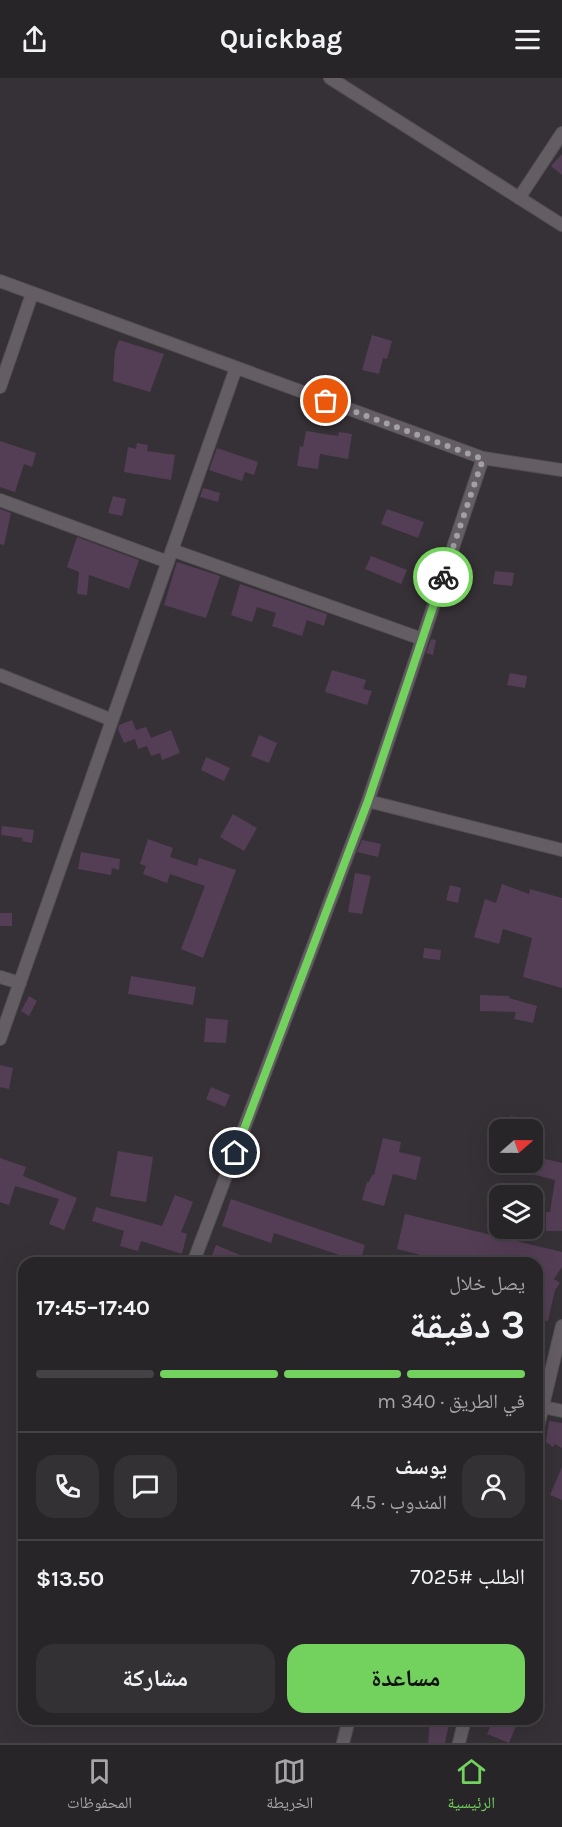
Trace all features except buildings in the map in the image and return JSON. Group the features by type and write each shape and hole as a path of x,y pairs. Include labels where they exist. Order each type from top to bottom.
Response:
{"street":[{"path":"330,78 562,225"},
{"path":"519,198 562,133"},
{"path":"0,281 483,459 562,470"},
{"path":"0,387 32,294"},
{"path":"0,1039 236,368"},
{"path":"195,1257 368,801 483,459"},
{"path":"0,500 422,639"},
{"path":"0,675 112,720"},
{"path":"368,801 562,850"},
{"path":"0,977 20,983"},
{"path":"562,1326 543,1407 562,1412"},
{"path":"343,1743 348,1725"},
{"path":"459,1743 464,1725"}],"way so far":[{"path":"326,401 483,459 443,577"}],"route":[{"path":"235,1153 368,801 443,577"}]}
